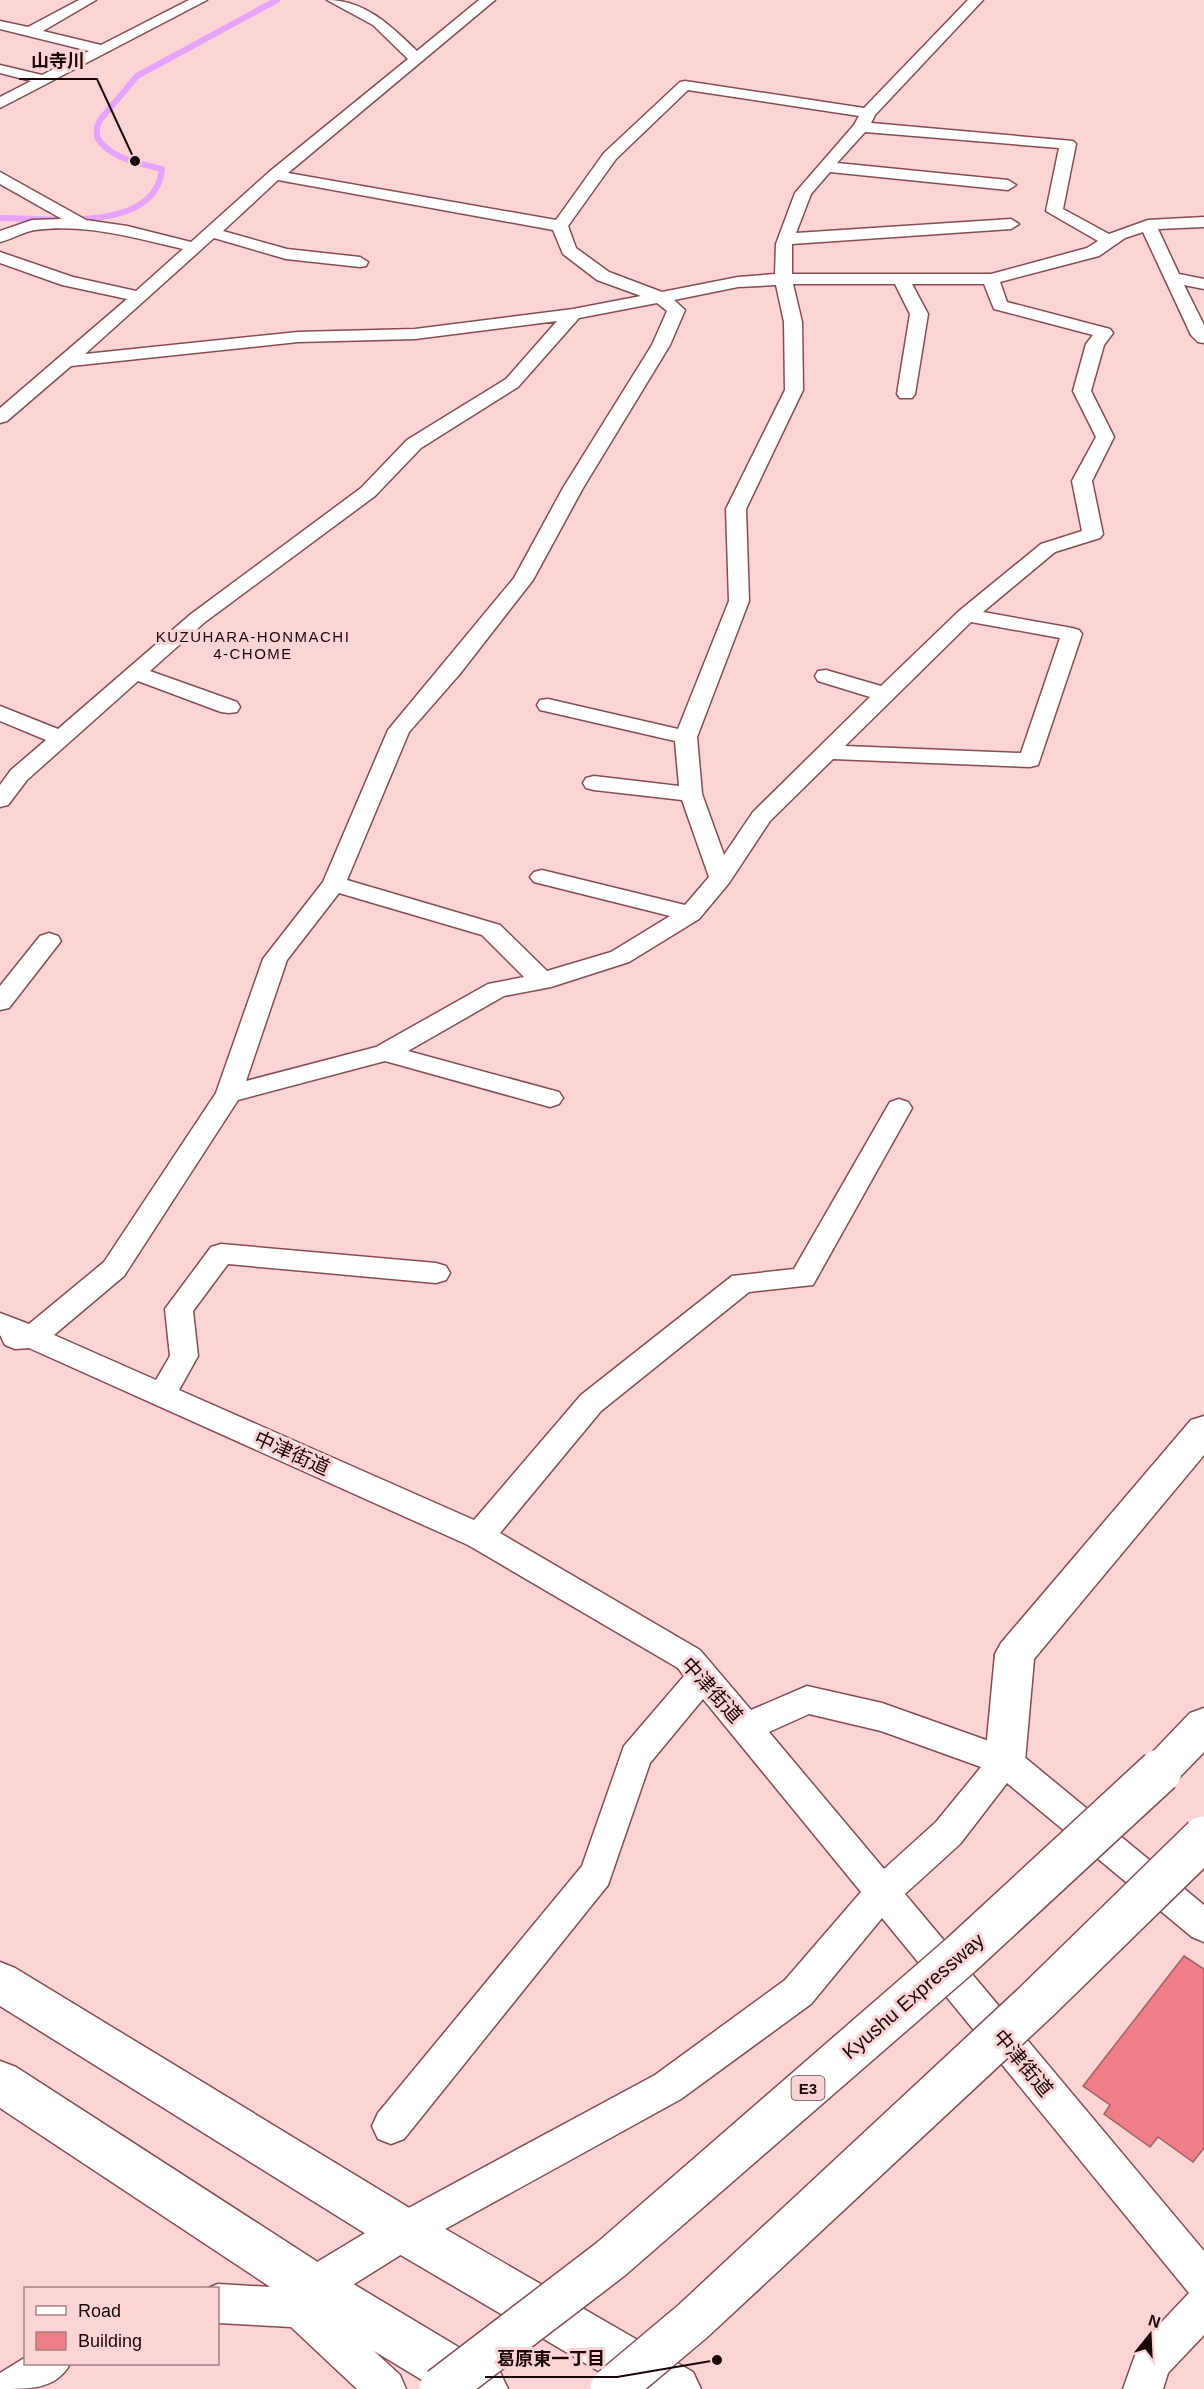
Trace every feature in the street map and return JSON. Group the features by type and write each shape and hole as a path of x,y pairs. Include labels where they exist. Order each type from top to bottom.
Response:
{"main road":[{"path":"1005,1761 1015,1654 1204,1430"},
{"name":"Kyushu Expressway","path":"441,2389 611,2259 962,1954 1160,1771 1204,1725"},
{"path":"612,2389 693,2321 1028,2010 1204,1838"},
{"path":"0,1982 404,2231 676,2389"},
{"path":"0,2082 306,2298 483,2389"}],"street":[{"path":"30,32 89,0"},
{"path":"0,104 200,0"},
{"path":"334,0 378,22 415,58"},
{"path":"0,417 140,297 275,174 488,0"},
{"path":"721,878 691,794 686,737 739,601 736,509 794,390 793,322 783,279 784,244 803,193 864,120 976,0"},
{"path":"0,26 102,50"},
{"path":"0,69 43,80"},
{"path":"560,226 610,156 685,85 864,120 1068,144 1054,211 1110,241"},
{"path":"826,167 1008,185"},
{"path":"275,174 560,226"},
{"path":"0,177 81,224"},
{"path":"64,361 298,337 416,334 573,314 738,282 783,279 991,279 1093,252 1119,235 1148,225 1204,222"},
{"path":"0,237 32,225 81,224 127,231 193,247"},
{"path":"786,239 1011,224"},
{"path":"1148,225 1172,278 1204,338"},
{"path":"0,1340 32,1337 114,1269 229,1094 275,959 334,884 399,730 524,580 573,488 661,345 676,310 661,297 603,276 569,249 560,226"},
{"path":"210,232 286,254 360,262"},
{"path":"0,257 68,281 140,297"},
{"path":"900,278 919,314 906,394"},
{"path":"1172,278 1204,284"},
{"path":"229,1094 385,1053 497,990 542,981 620,957 691,914 721,878 761,817 883,694 966,615 1048,548 1093,534 1082,481 1105,437 1082,391 1095,344 1104,333 1000,305 991,279"},
{"path":"0,800 19,775 198,618 368,492 414,444 512,383 573,314"},
{"path":"0,396 27,393"},
{"path":"825,752 1030,760 1072,634 966,615"},
{"path":"135,673 229,707"},
{"path":"826,676 883,694"},
{"path":"548,705 686,737"},
{"path":"0,713 61,738"},
{"path":"594,783 691,794"},
{"path":"542,877 691,914"},
{"path":"334,884 491,930 542,981"},
{"path":"0,1002 49,941"},
{"path":"385,1053 550,1098"},
{"path":"478,1536 591,1403 742,1283 803,1278 899,1108"},
{"path":"162,1395 184,1356 179,1309 221,1254 436,1273"},
{"name":"中津街道","path":"0,1323 478,1536 689,1659 1204,2281"},
{"path":"391,2126 596,1874 636,1756 703,1676"},
{"path":"747,1727 807,1700 882,1717 1005,1761 1204,1926"},
{"path":"219,2304 306,2298 404,2231 668,2087 798,1992 882,1893 948,1833 1005,1761"},
{"path":"306,2298 386,2389"},
{"path":"1143,2389 1152,2361 1204,2306"},
{"path":"12,2389 48,2365"}],"building":[{"path":"1184,1956 1204,1969 1204,2148 1193,2162 1158,2137 1150,2147 1104,2114 1110,2105 1083,2086"}],"waterway":[{"path":"0,218 96,218 120,213 140,204 155,190 162,169 126,159 109,150 97,137 100,120 137,76 277,0"}],"place":[{"name":"山寺川","path":"135,161"},
{"name":"葛原東一丁目","path":"717,2360"}],"district":[{"name":"KUZUHARA-HONMACHI 4-CHOME","path":"253,644"}]}
